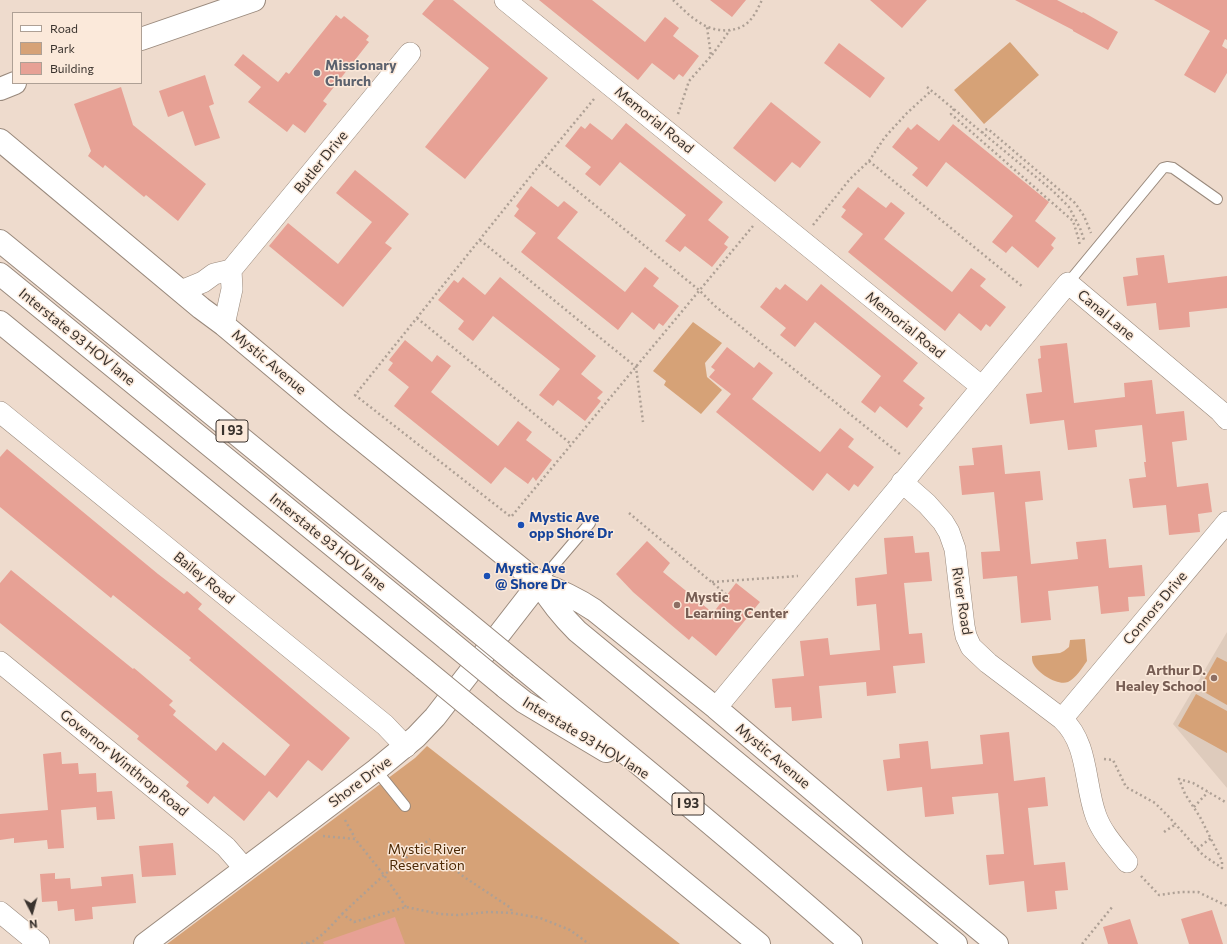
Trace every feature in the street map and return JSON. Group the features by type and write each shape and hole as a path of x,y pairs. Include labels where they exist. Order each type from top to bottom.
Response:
{"main road":[{"path":"142,39 254,0"},
{"path":"0,89 12,84"},
{"name":"Mystic Avenue","path":"0,140 201,308 224,325 330,414 539,583 552,603 577,631 956,944"},
{"name":"I 93","path":"0,241 671,790 851,944"},
{"name":"Interstate 93 HOV lane","path":"0,274 524,702 671,790"},
{"path":"0,322 759,944"},
{"name":"Mystic Avenue","path":"539,583 563,592 594,610 716,708 997,944"},
{"name":"Shore Drive","path":"145,944 406,747 435,716 539,583"}],"street":[{"name":"Memorial Road","path":"505,0 982,387"},
{"name":"Butler Drive","path":"231,270 410,53"},
{"path":"181,290 203,282 214,274 231,270 232,289 224,325"},
{"name":"Canal Lane","path":"982,387 1068,283 1220,411 1227,419"},
{"path":"716,708 982,387"},
{"name":"Bailey Road","path":"0,412 385,725 406,747"},
{"name":"River Road","path":"902,482 927,504 943,522 949,532 955,549 964,626 966,636 972,647 988,663 1062,719"},
{"name":"Connors Drive","path":"1062,719 1227,522"},
{"name":"Governor Winthrop Road","path":"0,662 226,847 245,869"},
{"path":"1062,719 1073,730 1078,741 1096,816 1103,830 1127,862"},
{"path":"0,912 39,944"}],"lane":[{"path":"1068,283 1163,168 1173,168 1217,199"},
{"path":"539,583 590,523"},
{"path":"376,770 404,806"}],"path":[{"path":"673,0 701,24 724,31 747,24 758,9 762,0"},
{"path":"707,27 711,56"},
{"path":"676,117 689,81 711,56 730,30"},
{"path":"926,87 1053,191 1069,208 1080,228 1089,258"},
{"path":"812,226 850,179 869,162 885,137 907,113 931,91"},
{"path":"598,94 355,395 511,517 755,223"},
{"path":"954,109 951,114 1073,221 1080,245 1079,252"},
{"path":"982,133 984,130 988,129 1076,203 1084,216 1097,248"},
{"path":"542,162 699,290 715,306 904,456"},
{"path":"869,162 1022,287"},
{"path":"480,240 636,367 643,422"},
{"path":"417,318 572,444"},
{"path":"629,513 727,595"},
{"path":"712,582 805,575"},
{"path":"1104,759 1113,760 1126,787 1155,803 1203,855 1222,868 1222,861 1194,807 1185,794 1179,780 1193,783 1227,803"},
{"path":"1194,807 1208,792"},
{"path":"344,818 355,839 406,907"},
{"path":"1164,832 1176,824"},
{"path":"319,836 355,839"},
{"path":"1197,849 1210,838"},
{"path":"308,944 315,941 384,876 430,839"},
{"path":"1127,862 1159,895 1181,892 1198,892 1227,906"},
{"path":"454,869 511,908 512,913"},
{"path":"1082,944 1113,906"},
{"path":"342,914 354,922 406,907 440,914 457,915 489,912 512,913 540,918 570,930 589,944"},
{"path":"301,944 315,941"}],"shaded area":[{"name":"Arthur D. Healey School","path":"1227,632 1227,788 1173,724"}],"green space":[{"path":"1010,42 1039,75 984,124 954,90"},
{"path":"693,322 722,343 705,363 707,377 722,390 701,414 664,385 666,381 653,371"},
{"path":"1085,639 1087,661 1081,670 1068,682 1064,683 1054,681 1040,672 1033,664 1032,656 1060,653 1069,647 1070,640"},
{"path":"1217,657 1227,662 1227,705 1199,689"},
{"path":"1196,694 1227,711 1227,753 1178,726"},
{"name":"Mystic River Reservation","path":"427,746 680,944 167,944 415,758"}],"building":[{"path":"434,0 453,0 548,78 465,179 425,147 489,68 422,14"},
{"path":"539,0 592,0 645,42 665,17 679,28 673,36 699,56 683,77 679,74 674,80 652,63 638,80"},
{"path":"710,0 746,0 732,17"},
{"path":"870,0 927,0 902,28"},
{"path":"1015,0 1057,0 1082,13 1083,12 1118,32 1108,50"},
{"path":"1154,0 1227,0 1227,40 1225,39 1222,46 1227,49 1227,73 1215,93 1184,75 1210,31"},
{"name":"Missionary Church","path":"336,15 341,19 344,16 369,36 366,40 369,42 323,101 327,104 305,133 293,124 287,132 248,102 261,87 234,65 243,54 278,82 286,72 289,74"},
{"path":"839,43 885,78 870,98 824,63"},
{"path":"205,75 214,104 209,106 220,138 195,146 183,111 168,117 159,91"},
{"path":"121,87 133,125 206,184 178,221 146,195 144,197 105,165 103,168 88,156 91,151 74,104"},
{"path":"771,102 821,142 800,168 792,162 775,182 733,148"},
{"path":"590,123 612,140 626,123 723,202 708,220 729,237 724,244 728,247 712,267 685,246 680,252 665,241 686,215 620,162 600,186 585,174 591,167 565,146 581,126 585,129"},
{"path":"917,124 939,141 953,124 1049,202 1035,221 1056,238 1051,245 1054,248 1038,268 1012,246 1006,253 992,242 1013,216 946,162 927,187 912,175 918,168 892,147 908,127 911,130"},
{"path":"355,170 409,214 385,243 392,248 343,307 269,246 288,223 338,264 372,222 336,193"},
{"path":"531,186 558,207 564,201 578,212 557,238 625,292 645,267 659,278 653,286 679,306 663,326 659,323 654,330 632,312 618,330 521,252 536,233 514,216 519,209 516,206"},
{"path":"858,187 886,208 891,202 905,213 884,239 952,292 971,268 986,279 980,286 1006,307 990,327 986,324 981,331 959,313 945,331 848,252 863,234 841,217 846,210 842,207"},
{"path":"1164,255 1168,283 1227,276 1227,308 1189,312 1190,327 1159,330 1156,303 1127,306 1123,277 1138,275 1136,258"},
{"path":"463,277 485,295 500,277 596,356 581,374 603,392 597,398 601,401 585,421 558,400 553,406 539,395 560,369 493,316 473,341 458,329 464,321 438,300 454,280 458,283"},
{"path":"785,284 807,301 821,284 918,363 903,381 925,398 919,405 923,408 907,428 880,406 875,413 861,402 881,376 815,322 795,347 780,335 786,328 760,307 776,287 780,290"},
{"path":"405,340 432,362 437,355 451,366 431,392 498,446 518,421 532,432 526,440 552,460 536,481 533,477 528,484 505,467 491,484 394,406 409,387 388,370 393,363 389,360"},
{"path":"1067,343 1074,403 1125,397 1124,383 1152,380 1156,414 1184,411 1187,440 1172,442 1177,487 1208,483 1212,512 1198,514 1200,532 1169,535 1166,505 1133,508 1129,479 1146,477 1142,425 1095,430 1097,447 1068,450 1064,420 1030,424 1026,394 1042,392 1038,359 1041,358 1040,346"},
{"path":"727,347 754,368 759,362 773,373 752,399 820,452 840,428 854,439 848,447 874,467 858,487 854,484 849,491 827,473 813,491 716,412 731,394 709,377 715,370 711,367"},
{"path":"1002,445 1005,474 1040,471 1043,500 1025,502 1031,564 1078,559 1076,542 1106,539 1109,568 1142,565 1145,596 1128,597 1129,611 1101,614 1098,586 1048,591 1051,620 1021,623 1017,576 983,579 981,552 1000,551 994,492 962,495 959,466 974,465 972,448"},
{"path":"7,449 158,574 184,594 187,591 202,604 198,609 350,738 322,771 308,760 277,798 269,791 244,821 214,796 208,804 186,786 189,782 137,739 139,736 0,623 0,583 11,570 173,701 169,705 176,711 173,715 216,751 223,742 265,776 290,745 189,660 191,658 113,595 111,598 0,507 0,457"},
{"path":"913,536 915,553 929,552 932,581 904,583 909,634 922,633 925,663 893,666 896,693 867,696 866,682 819,686 822,718 792,721 791,707 775,708 772,679 804,676 800,641 828,638 830,655 880,650 876,604 857,606 855,578 887,574 884,538"},
{"path":"647,541 670,563 663,572 713,613 736,583 760,602 716,656 692,636 689,640 633,592 616,574"},
{"path":"1009,732 1014,781 1045,777 1048,806 1028,808 1034,865 1065,862 1068,890 1055,891 1057,909 1027,912 1024,881 989,885 986,855 1004,854 998,793 952,797 954,814 925,817 922,787 887,791 883,760 900,758 899,744 928,741 931,769 983,764 980,735"},
{"path":"61,752 62,764 78,763 79,774 96,773 97,792 112,791 115,819 97,820 96,807 61,810 64,848 48,849 47,840 14,843 14,838 0,840 0,814 48,810 43,754"},
{"path":"173,843 176,875 142,877 139,846"},
{"path":"55,873 55,879 70,878 71,889 102,886 101,877 133,874 136,903 92,907 93,919 75,921 74,909 58,911 57,901 42,902 40,874"},
{"path":"1212,910 1223,944 1189,944 1181,919"},
{"path":"395,917 405,944 324,944 323,942"},
{"path":"1130,919 1138,944 1108,944 1103,927"}],"place":[{"name":"Missionary Church","path":"317,73"},
{"name":"Mystic Ave opp Shore Dr","path":"521,525"},
{"name":"Mystic Ave @ Shore Dr","path":"487,576"},
{"name":"Mystic Learning Center","path":"677,605"},
{"name":"Arthur D. Healey School","path":"1214,678"}]}
